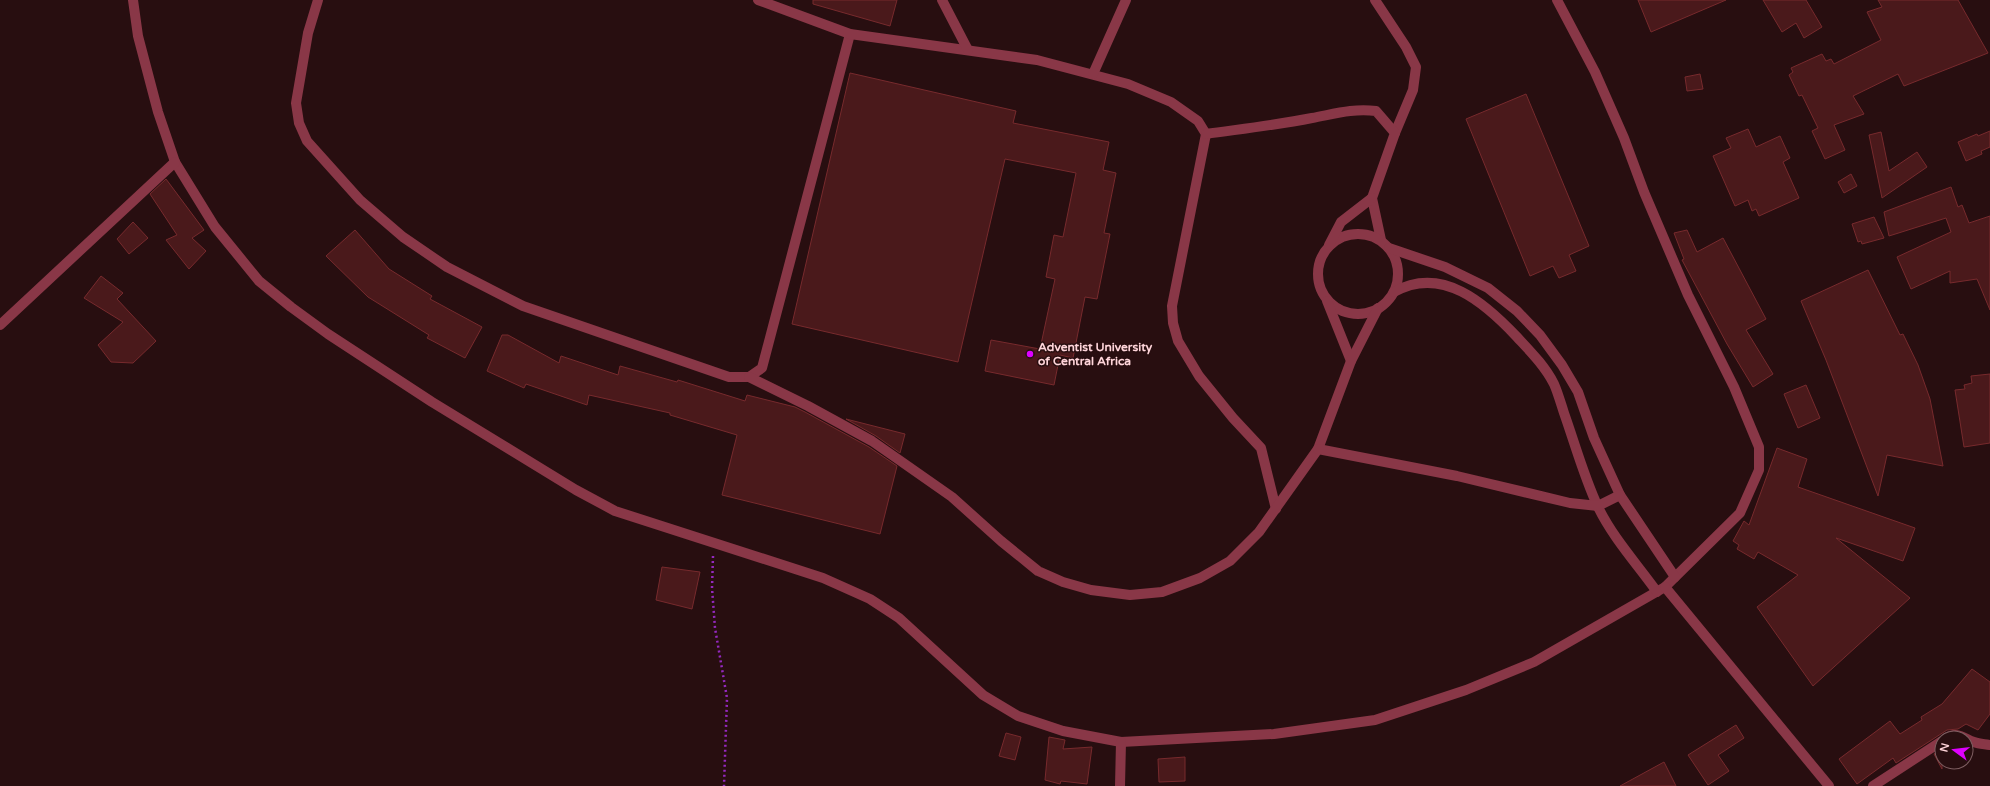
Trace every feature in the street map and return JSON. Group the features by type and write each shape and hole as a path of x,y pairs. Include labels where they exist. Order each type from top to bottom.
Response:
{"street":[{"path":"133,0 138,36 158,112 175,162 215,227 259,281 328,334 576,490 615,511 823,578 870,599 899,618 983,695 1018,716 1062,731 1121,742 1274,734 1375,720 1466,690 1534,662 1661,589 1740,513 1759,470 1759,447 1734,387 1688,295 1598,78 1558,0"},
{"path":"318,0 308,33 296,103 299,123 307,141 360,200 403,237 447,267 523,306 729,377 749,377 808,406 872,441 952,497 1001,541 1038,571 1063,582 1091,590 1130,595 1162,592 1200,578 1230,560 1259,532 1318,449 1351,361 1378,308"},
{"path":"758,0 850,34 1037,60 1093,74 1128,84 1171,102 1198,121 1206,134 1172,306 1173,324 1178,341 1199,376 1233,418 1261,448 1276,509"},
{"path":"942,0 968,50"},
{"path":"1093,74 1126,0"},
{"path":"1375,0 1406,46 1416,67 1413,90 1395,133 1372,198 1381,240"},
{"path":"749,377 762,368 850,34"},
{"path":"1206,134 1313,118 1360,109 1376,111 1395,133"},
{"path":"0,325 175,162"},
{"path":"1351,361 1326,299 1320,289 1318,266 1322,256 1342,222 1372,198"},
{"path":"1326,299 1335,307 1345,312 1356,314 1368,313 1387,301 1394,292 1398,269 1395,258 1389,248 1381,240 1371,235 1359,233 1348,234 1328,246"},
{"path":"1389,248 1446,267 1488,288 1517,311 1540,335 1562,365 1578,392 1594,438 1620,496 1675,577"},
{"path":"1394,292 1405,286 1418,283 1433,283 1452,287 1479,302 1496,314 1529,349 1554,384 1598,506 1609,527 1829,786"},
{"path":"1318,449 1457,476 1570,503 1598,506 1620,496"},
{"path":"1120,786 1121,742"},
{"path":"1974,742 1990,745"},
{"path":"1873,786 1934,746"}],"path":[{"path":"713,543 712,588 715,628 727,698 724,786"}],"building":[{"path":"813,0 897,0 890,26 813,4"},
{"path":"1638,0 1726,0 1651,32"},
{"path":"1763,0 1806,0 1822,27 1804,38 1796,23 1782,32"},
{"path":"1878,0 1958,0 1988,53 1904,86 1898,74 1853,96 1864,114 1834,125 1845,150 1825,159 1812,131 1818,128 1802,95 1799,96 1789,75 1793,72 1791,68 1822,54 1826,61 1831,59 1834,64 1881,40 1867,12 1882,7"},
{"path":"850,73 1016,111 1013,123 1109,142 1103,170 1116,173 1104,233 1110,234 1097,299 1085,297 1073,358 1060,355 1054,385 985,371 991,340 1040,349 1055,279 1046,277 1054,235 1063,237 1076,173 1005,159 958,362 792,324"},
{"path":"1700,74 1703,89 1687,91 1685,77"},
{"path":"1526,94 1589,246 1569,255 1576,271 1559,278 1553,266 1530,276 1466,119"},
{"path":"1748,129 1756,147 1780,136 1790,158 1783,162 1799,198 1759,216 1756,209 1752,211 1748,200 1735,206 1713,156 1731,148 1726,138"},
{"path":"1990,131 1990,147 1981,151 1982,154 1966,161 1958,142 1977,134 1978,136"},
{"path":"1881,132 1889,171 1917,152 1927,167 1882,198 1869,135"},
{"path":"1851,174 1857,186 1844,193 1838,182"},
{"path":"166,179 204,230 192,238 206,251 189,269 166,240 177,235 150,194"},
{"path":"1951,187 1958,207 1962,205 1969,223 1990,216 1990,310 1977,279 1950,283 1950,271 1911,289 1897,257 1951,232 1946,218 1889,236 1884,212"},
{"path":"1874,217 1884,238 1862,244 1861,241 1858,242 1852,224"},
{"path":"133,222 148,238 129,254 117,239"},
{"path":"355,230 389,269 432,296 430,299 482,327 465,358 427,338 429,335 368,297 326,256"},
{"path":"1687,230 1697,252 1723,238 1766,319 1746,330 1773,374 1753,387 1727,344 1682,260 1684,259 1674,233"},
{"path":"1868,270 1900,335 1903,334 1918,365 1930,399 1943,466 1887,455 1878,496 1826,360 1801,301"},
{"path":"101,276 123,293 117,299 156,341 133,363 111,362 98,345 123,322 84,298"},
{"path":"502,335 508,335 559,363 561,356 618,375 620,366 677,382 678,380 745,401 747,395 795,407 805,412 869,447 897,466 880,534 722,495 737,435 670,415 670,413 589,395 587,405 526,384 524,388 487,371"},
{"path":"1990,374 1990,443 1964,447 1955,390 1965,389 1964,385 1972,383 1971,376"},
{"path":"1806,385 1820,418 1798,428 1784,394"},
{"path":"846,419 905,434 900,453 876,436"},
{"path":"1777,448 1807,459 1798,487 1915,528 1903,561 1836,538 1910,598 1813,686 1757,607 1798,575 1758,552 1754,559 1737,549 1739,545 1733,541 1744,521 1749,525"},
{"path":"662,567 700,572 692,609 656,600"},
{"path":"1972,669 1990,682 1990,714 1978,730 1966,724 1958,729 1934,730 1934,738 1896,763 1893,758 1857,784 1839,759 1890,721 1900,734 1922,720 1921,717 1942,704"},
{"path":"1736,725 1744,738 1718,755 1729,771 1708,785 1688,755"},
{"path":"1006,733 1021,737 1015,760 999,756"},
{"path":"1049,737 1065,740 1063,749 1092,747 1087,784 1061,781 1060,784 1045,780"},
{"path":"1185,757 1185,781 1159,782 1158,759"},
{"path":"1664,762 1676,786 1620,786"}],"place":[{"name":"Adventist University of Central Africa","path":"1030,354"}]}
